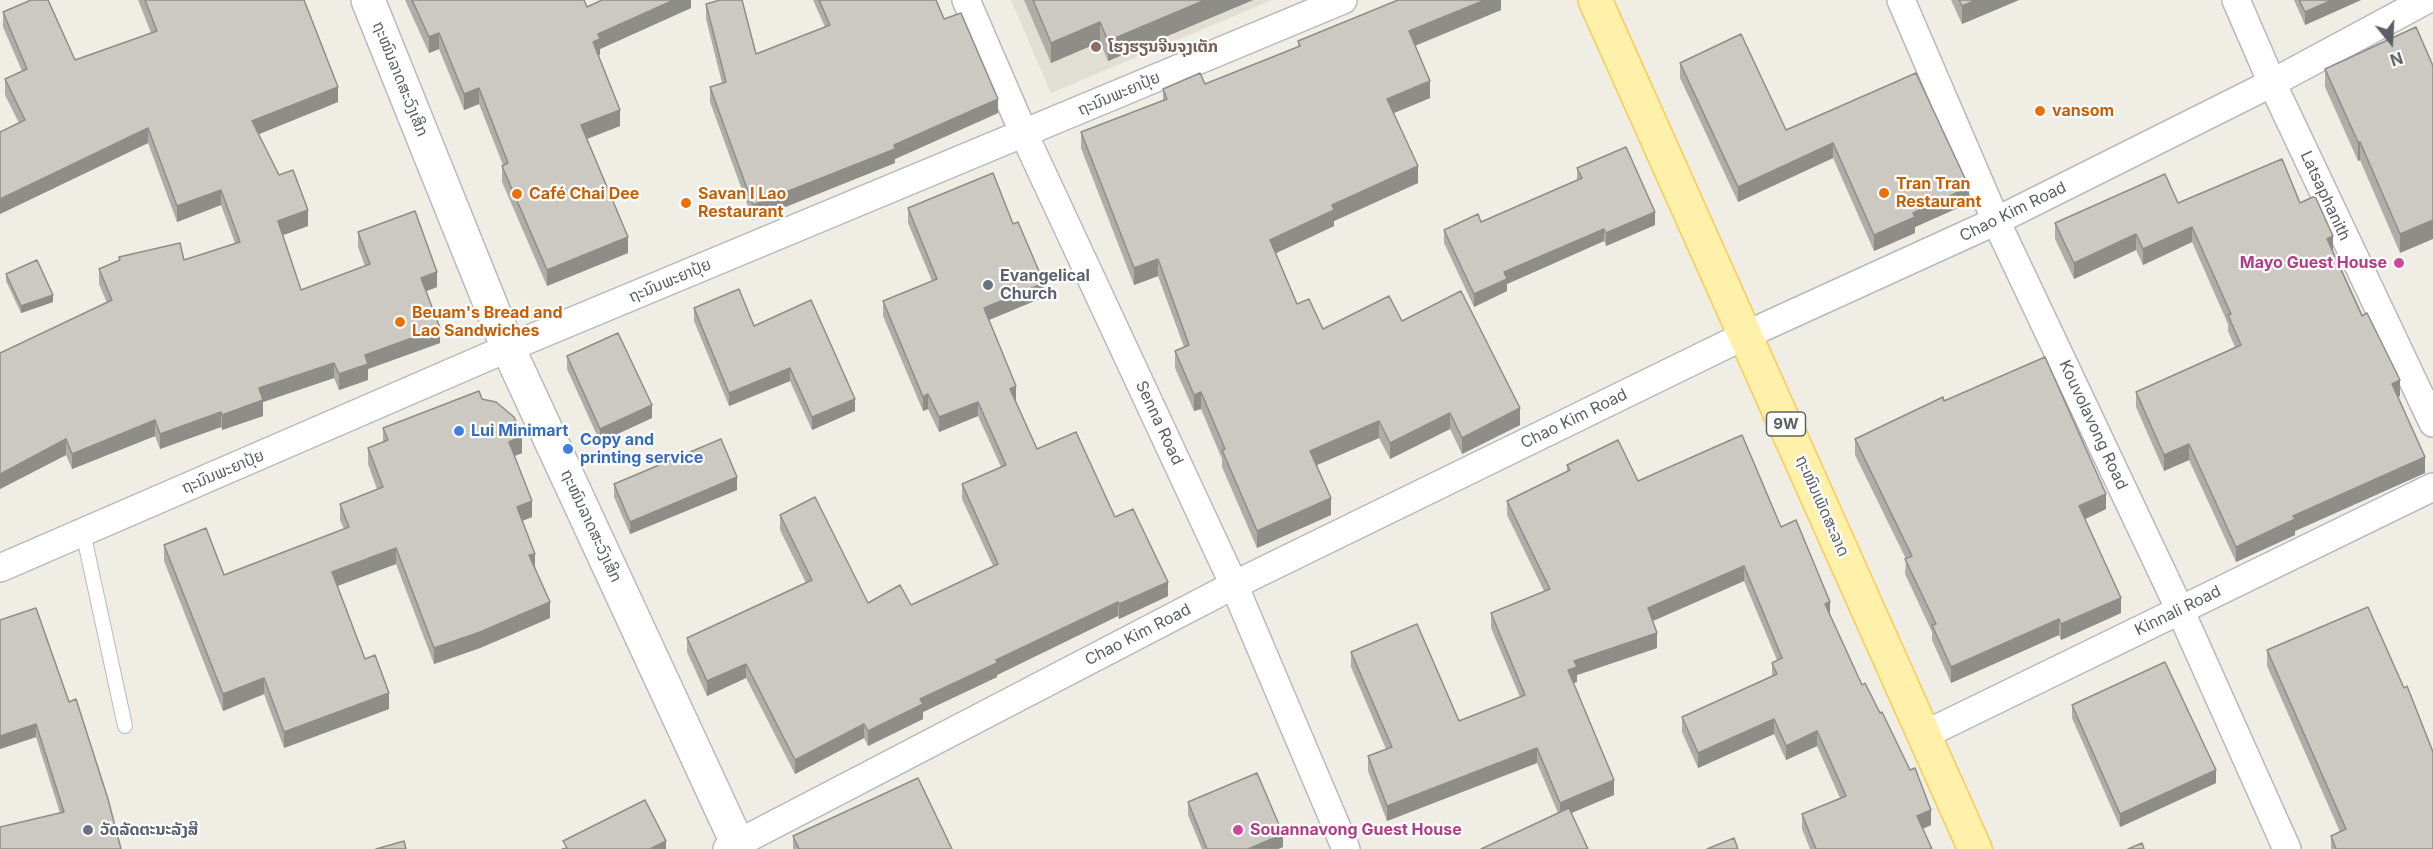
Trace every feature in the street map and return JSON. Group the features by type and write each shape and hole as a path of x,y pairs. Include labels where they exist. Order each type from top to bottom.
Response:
{"main road":[{"name":"ຖະໜົນເພັດສະລາດ","path":"1595,0 1974,849"}],"street":[{"name":"ຖະໜົນລາດສະວົງເສິກ","path":"368,0 508,348 735,847"},
{"name":"Senna Road","path":"966,0 1024,134 1234,585 1347,849"},
{"name":"ຖະນົນພະຍາປຸ້ຍ","path":"0,568 508,348 1343,0"},
{"name":"Kouvolavong Road","path":"1901,0 1996,221 2180,610 2287,849"},
{"name":"Latsaphanith","path":"2236,0 2272,83 2433,423"},
{"name":"Chao Kim Road","path":"735,847 1234,585 1746,335 1996,221 2272,83 2426,0"},
{"name":"Kinnali Road","path":"1924,735 2433,487"}],"lane":[{"path":"83,532 125,726"}],"shaded area":[{"name":"ໂຮງຮຽນຈີນຈຸງເຕັກ","path":"1011,0 1272,0 1051,93"}],"building":[{"path":"31,0 48,0 75,60 157,31 145,0 304,0 338,87 252,121 279,175 293,170 308,210 278,221 301,290 370,264 358,232 415,211 437,272 421,278 440,328 365,355 368,364 339,374 334,363 259,388 263,400 222,415 221,412 160,434 155,420 72,454 66,439 0,474 0,353 112,300 99,269 120,260 119,257 180,243 184,260 240,242 221,190 177,206 148,128 0,199 0,132 25,120 5,79 27,69 3,12"},
{"path":"412,0 584,0 587,7 602,0 674,0 598,34 600,39 593,42 620,110 581,125 628,237 547,270 502,166 508,163 479,88 464,94 439,33 429,37"},
{"path":"720,0 742,0 756,54 830,25 819,0 936,0 944,19 961,13 998,99 894,145 895,149 753,205 710,87 726,82 706,4"},
{"path":"1033,0 1205,0 1108,41 1100,22 1051,43"},
{"path":"1398,0 1485,0 1409,31 1430,81 1387,99 1418,166 1332,205 1334,210 1270,240 1297,304 1309,299 1323,329 1389,296 1402,321 1461,291 1520,408 1462,438 1450,413 1390,443 1379,421 1310,451 1331,498 1257,531 1222,450 1225,449 1201,392 1194,395 1175,351 1189,345 1158,259 1134,268 1081,132 1167,99 1163,89 1200,73 1205,84 1300,46 1298,41"},
{"path":"1959,0 1976,0 1962,6"},
{"path":"2299,0 2332,0 2305,12"},
{"path":"2416,27 2433,66 2433,220 2400,234 2325,69"},
{"path":"1741,34 1786,130 1916,73 1969,187 1913,213 1915,217 1874,235 1833,143 1738,187 1680,63"},
{"path":"1626,147 1655,212 1606,233 1604,229 1504,272 1507,279 1474,294 1444,230 1478,214 1481,222 1582,178 1577,168"},
{"path":"2282,159 2300,203 2315,196 2333,236 2327,239 2362,316 2367,313 2400,380 2392,384 2425,457 2293,516 2295,519 2236,547 2189,444 2164,455 2136,392 2241,345 2228,315 2231,314 2192,227 2143,249 2136,234 2074,263 2055,223 2165,174 2178,203"},
{"path":"993,173 1013,224 1018,222 1044,283 984,308 1016,386 1010,389 1037,449 1076,432 1115,517 1133,509 1168,582 1119,604 1118,602 996,660 997,663 920,699 923,704 868,731 864,724 795,760 746,664 707,681 687,638 812,580 780,515 815,497 868,603 900,585 911,605 998,564 962,484 1006,465 978,402 939,417 928,394 923,397 883,301 937,279 908,208"},
{"path":"37,260 53,295 21,306 6,274"},
{"path":"739,289 754,326 811,300 855,399 812,417 790,368 729,393 694,308"},
{"path":"618,333 652,405 600,429 567,356"},
{"path":"2045,357 2106,494 2079,506 2121,598 2061,624 2059,619 1951,667 1932,625 1936,624 1905,559 1912,556 1855,439 1943,397 1944,401"},
{"path":"479,391 482,399 496,402 514,417 522,436 509,442 532,501 517,507 535,554 529,555 550,602 480,632 434,648 396,548 332,572 365,659 375,655 389,693 284,732 264,678 223,694 164,545 206,528 224,575 349,527 340,504 383,487 368,448 388,440 383,428"},
{"path":"1742,435 1781,527 1796,520 1830,602 1825,604 1862,685 1865,683 1880,713 1882,712 1910,770 1915,768 1931,810 1917,816 1932,849 1816,849 1802,814 1846,796 1817,731 1786,746 1774,719 1698,753 1682,717 1777,674 1772,663 1782,658 1744,566 1648,608 1657,633 1574,661 1577,667 1568,670 1614,780 1560,803 1537,748 1387,806 1368,756 1392,747 1351,652 1417,624 1459,721 1525,695 1491,613 1550,589 1507,501 1570,470 1567,465 1618,440 1638,481"},
{"path":"721,439 737,477 630,522 614,484"},
{"path":"2368,607 2404,688 2407,686 2433,752 2433,849 2336,849 2331,836 2346,829 2267,650"},
{"path":"36,608 69,702 76,699 108,799 121,849 0,849 0,827 64,812 36,724 0,736 0,620"},
{"path":"2165,662 2216,770 2120,814 2072,705"},
{"path":"1257,773 1283,834 1248,849 1207,849 1188,802"},
{"path":"918,778 952,849 799,849 793,836"},
{"path":"645,800 666,841 650,849 562,849 567,848 563,841"},
{"path":"1569,808 1588,849 1481,849"},
{"path":"1734,838 1738,849 1707,849"},
{"path":"404,841 406,849 376,849"},
{"path":"2142,843 2144,849 2128,849"}],"place":[{"name":"ໂຮງຮຽນຈີນຈຸງເຕັກ","path":"1096,47"},
{"name":"vansom","path":"2040,111"},
{"name":"Tran Tran Restaurant","path":"1884,193"},
{"name":"Café Chai Dee","path":"517,194"},
{"name":"Savan I Lao Restaurant","path":"686,203"},
{"name":"Mayo Guest House","path":"2399,263"},
{"name":"Evangelical Church","path":"988,285"},
{"name":"Beuam's Bread and Lao Sandwiches","path":"400,322"},
{"name":"Lui Minimart","path":"459,431"},
{"name":"Copy and printing service","path":"568,449"},
{"name":"ວັດລັດຕະນະລັງສີ","path":"88,830"},
{"name":"Souannavong Guest House","path":"1238,830"}]}
